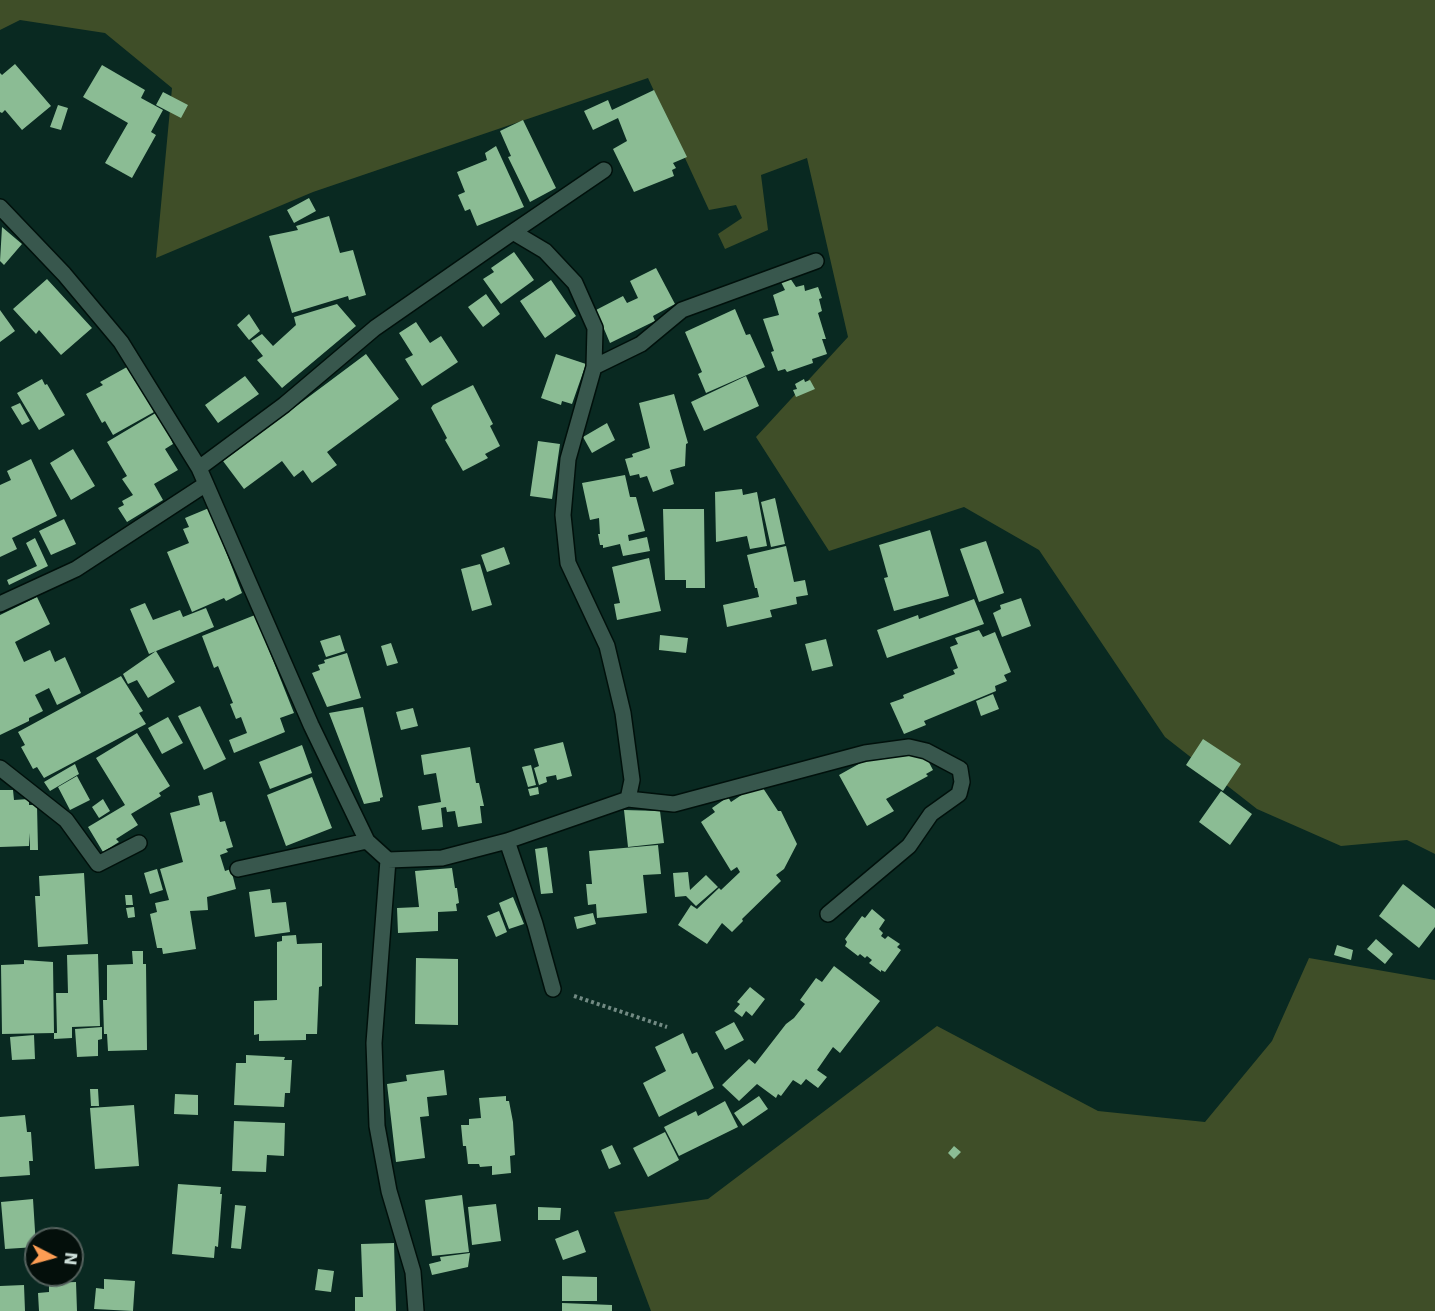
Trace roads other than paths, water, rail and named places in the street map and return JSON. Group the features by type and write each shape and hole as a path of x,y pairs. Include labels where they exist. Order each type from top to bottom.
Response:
{"street":[{"path":"199,468 284,405 375,328 604,170"},
{"path":"0,207 64,274 122,342 199,468 311,725 367,841 388,860 442,858 507,841 628,799 674,804 865,753 909,747 926,750 960,769 962,782 959,794 931,814 909,846 828,914"},
{"path":"513,232 545,251 575,283 595,328 594,367 568,459 563,515 568,563 607,646 623,713 632,780 628,799"},
{"path":"594,367 641,344 682,310 816,261"},
{"path":"0,604 75,569 206,484"},
{"path":"0,768 66,820 98,864 139,843"},
{"path":"238,869 367,841"},
{"path":"507,841 535,924 553,989"},
{"path":"388,860 374,1043 377,1126 389,1191 413,1272 416,1311"}]}
